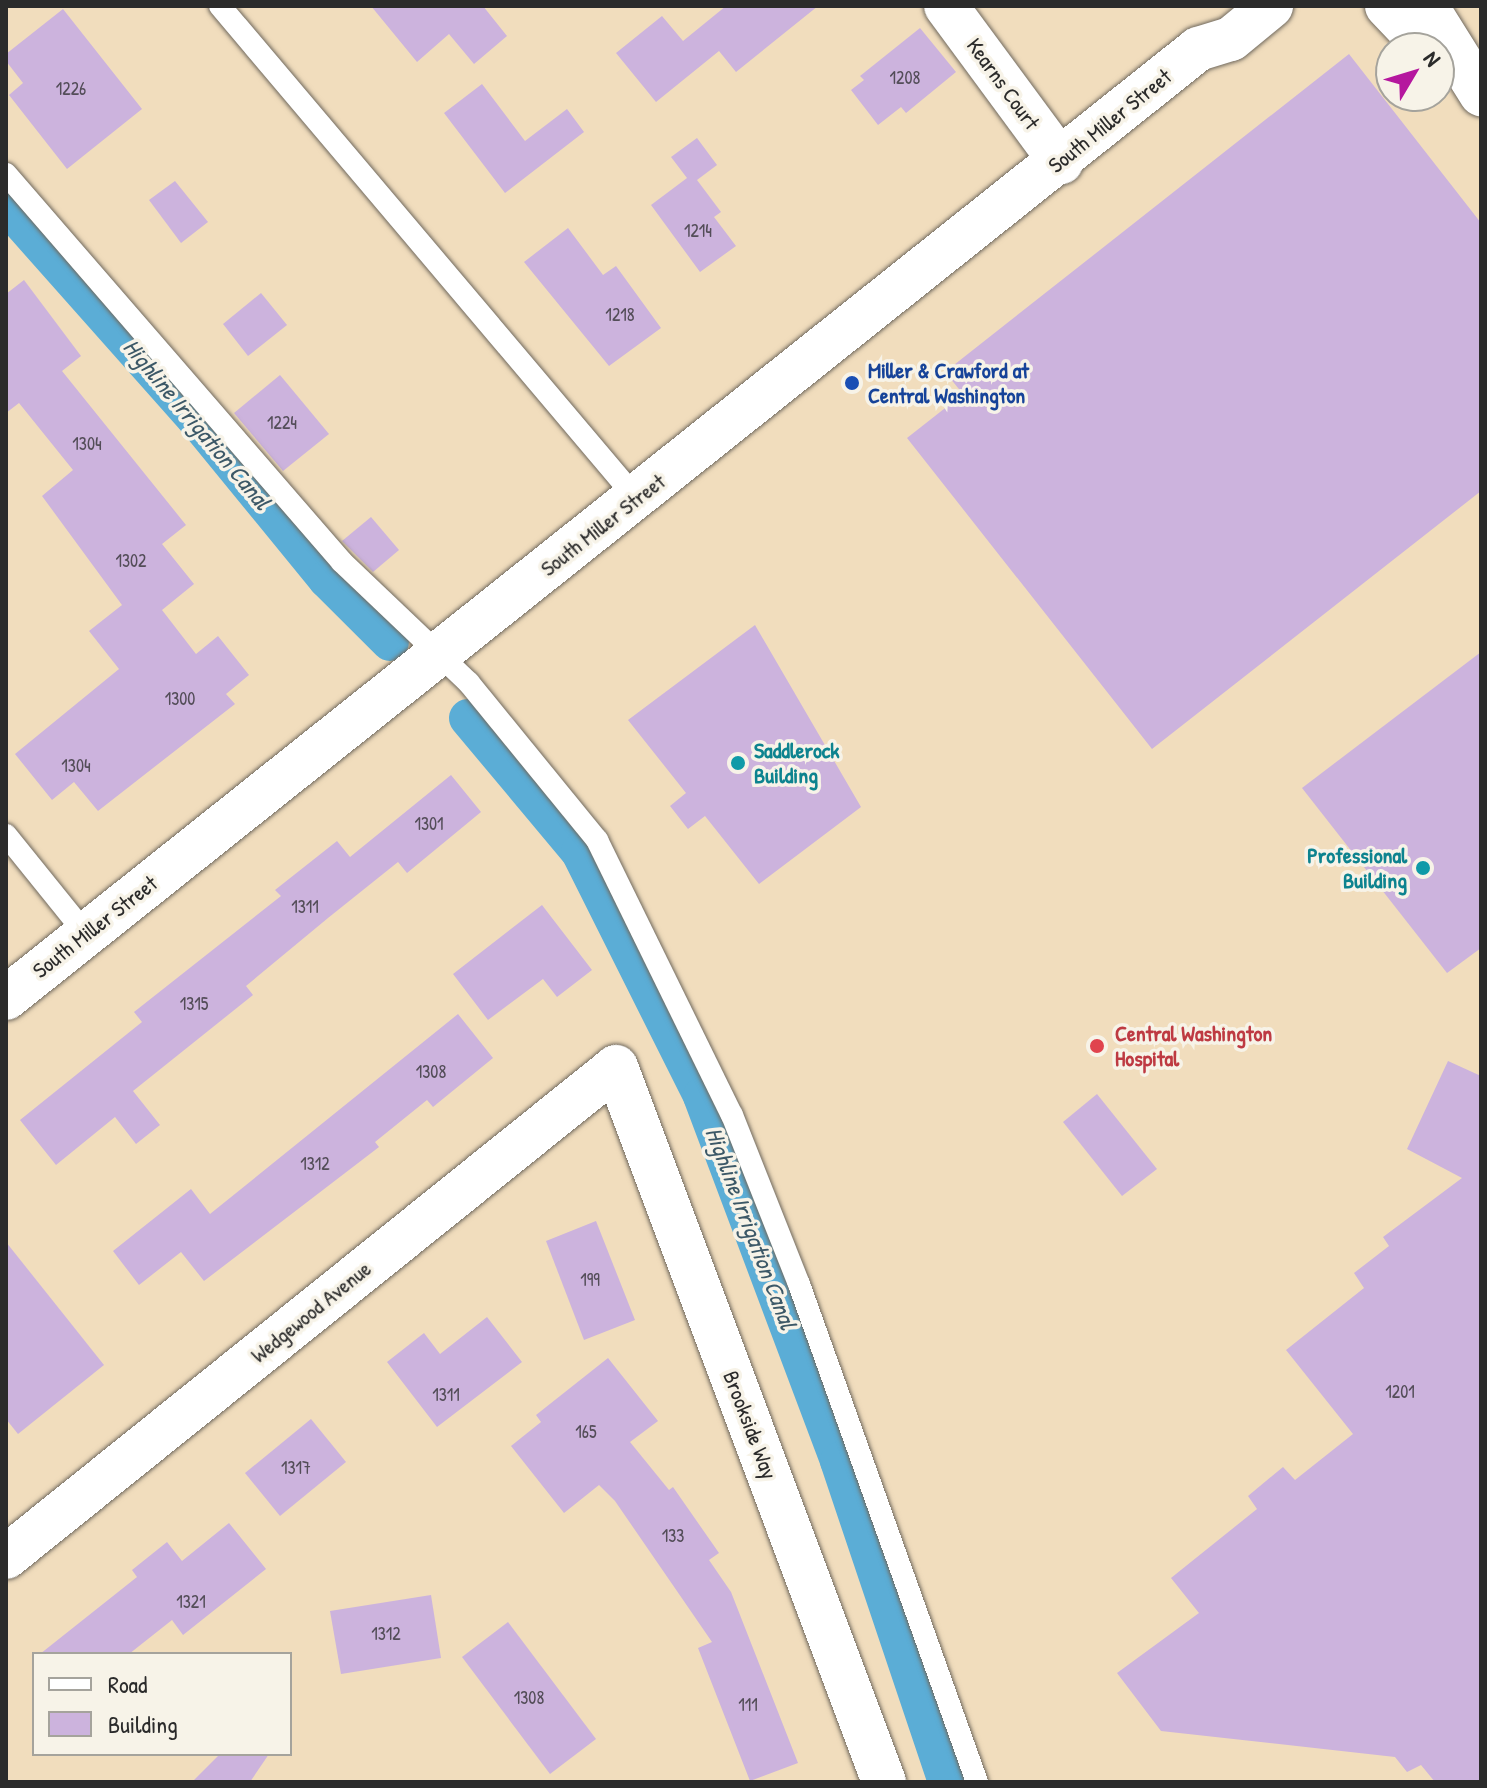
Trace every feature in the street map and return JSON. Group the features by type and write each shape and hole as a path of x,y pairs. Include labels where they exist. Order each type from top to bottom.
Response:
{"street":[{"name":"Kearns Court","path":"946,6 1061,162"},
{"name":"South Miller Street","path":"1198,49 1210,18 1226,6"},
{"name":"South Miller Street","path":"6,998 1061,162 1198,49 1231,39 1271,6"},
{"path":"1387,6 1412,32"},
{"path":"1426,6 1481,94"},
{"path":"1455,78 1481,106"},
{"name":"Wedgewood Avenue","path":"6,1557 616,1067"},
{"name":"Brookside Way","path":"616,1067 884,1782"}],"lane":[{"path":"220,6 636,498"},
{"path":"6,174 232,441 342,562 438,656 597,840 698,1043 799,1284 977,1782"},
{"path":"11,850 86,934"}],"building":[{"path":"371,6 483,6 507,36 474,64 449,34 417,62"},
{"path":"726,6 818,6 736,72 719,51 656,102 616,53 662,16 683,41"},
{"path":"63,9 142,109 67,169 9,95 23,83 6,61 6,54"},
{"path":"920,28 956,72 906,113 901,107 878,125 851,90 864,80 860,76"},
{"path":"1349,54 1375,87 1375,112 1394,112 1481,223 1481,491 1152,749 907,438 963,394 945,372"},
{"path":"482,84 525,141 567,109 584,132 505,193 444,113"},
{"path":"697,138 717,165 697,180 721,212 714,217 736,246 700,272 651,205 687,178 671,157"},
{"path":"175,181 208,222 181,243 149,200"},
{"path":"568,228 603,275 616,266 661,328 609,366 524,262"},
{"path":"24,280 81,356 62,371 186,525 162,544 194,584 162,610 196,654 218,636 249,675 226,694 235,704 98,811 74,782 52,800 15,754 119,669 89,631 122,605 42,496 73,470 19,403 6,413 6,294"},
{"path":"261,293 287,325 248,356 223,324"},
{"path":"280,375 329,434 283,471 234,413"},
{"path":"371,517 399,550 373,572 342,541"},
{"name":"Saddlerock Building","path":"755,625 861,807 759,884 705,816 688,829 670,806 686,793 628,720"},
{"name":"Professional Building","path":"1481,652 1481,948 1447,973 1302,788"},
{"path":"451,775 481,812 407,873 398,862 328,918 246,986 253,995 133,1091 160,1125 136,1144 115,1117 56,1165 20,1120 142,1022 134,1012 281,896 275,890 337,841 350,857"},
{"path":"542,905 592,970 557,997 543,979 488,1020 453,974"},
{"path":"458,1014 493,1058 433,1107 427,1100 375,1142 379,1147 204,1281 181,1252 139,1285 113,1251 191,1189 210,1214"},
{"path":"1448,1061 1481,1076 1481,1782 1435,1782 1421,1765 1407,1772 1395,1757 1161,1731 1117,1673 1199,1613 1171,1578 1257,1509 1248,1496 1283,1467 1295,1480 1353,1434 1286,1350 1364,1288 1354,1273 1389,1246 1383,1237 1462,1178 1407,1149"},
{"path":"1097,1094 1157,1169 1122,1196 1063,1122"},
{"path":"596,1221 635,1320 584,1340 546,1241"},
{"path":"6,1242 104,1365 18,1434 6,1419"},
{"path":"487,1317 522,1362 437,1427 387,1362 424,1333 440,1354"},
{"path":"608,1358 658,1421 630,1442 669,1490 673,1487 719,1553 709,1560 731,1592 798,1763 750,1781 698,1648 712,1642 615,1501 599,1485 564,1513 511,1446 541,1422 536,1415"},
{"path":"311,1419 346,1462 280,1516 245,1473"},
{"path":"229,1523 266,1569 183,1635 172,1620 132,1652 43,1652 137,1577 132,1570 167,1542 182,1561"},
{"path":"431,1595 441,1658 341,1674 330,1611"},
{"path":"508,1622 596,1739 550,1774 462,1657"},
{"path":"218,1756 268,1756 250,1782 192,1782"}],"waterway":[{"name":"Highline Irrigation Canal","path":"6,205 196,419 327,579 390,642"},
{"name":"Highline Irrigation Canal","path":"468,718 580,852 702,1096 839,1461 947,1782"}],"place":[{"name":"Miller & Crawford at Central Washington","path":"852,383"},
{"name":"Saddlerock Building","path":"738,763"},
{"name":"Professional Building","path":"1423,868"},
{"name":"Central Washington Hospital","path":"1097,1046"}]}
